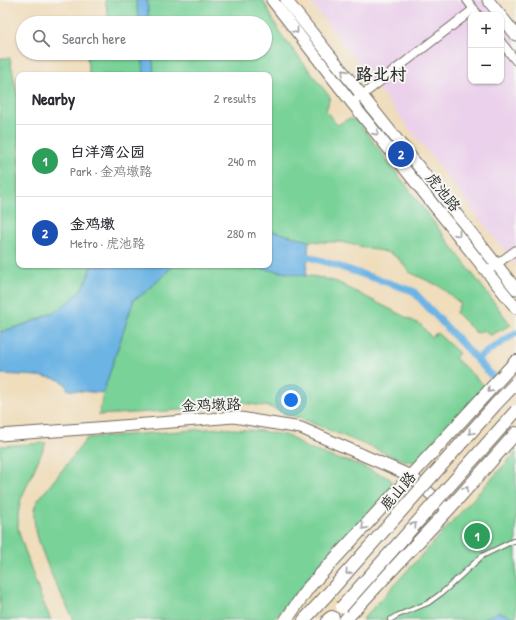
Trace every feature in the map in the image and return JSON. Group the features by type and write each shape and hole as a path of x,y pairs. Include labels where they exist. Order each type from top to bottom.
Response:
{"main road":[{"name":"虎池路","path":"272,0 516,308"},
{"name":"虎池路","path":"286,0 516,289"},
{"path":"488,0 498,12"},
{"path":"504,20 516,35"},
{"path":"286,620 308,588 516,361"},
{"name":"鹿山路","path":"304,620 516,383"},
{"path":"334,619 342,607 516,411"},
{"name":"金鸡墩路","path":"0,435 234,416 301,428 411,476 448,510"},
{"path":"334,619 448,510 516,433"}],"street":[{"path":"466,0 476,12"},
{"path":"352,102 468,18"},
{"path":"504,46 516,61"},
{"path":"488,272 516,250"}],"lane":[{"path":"390,620 396,616 428,603 443,592 482,556 513,541 516,541"}],"shaded area":[{"path":"309,0 496,0 516,25 516,265"}],"green space":[{"path":"105,0 136,0 138,16 108,16"},
{"path":"147,0 263,0 271,16 148,16"},
{"path":"272,17 280,33 330,97 326,111 337,125 348,119 357,120 511,325 491,335 483,330 479,333 475,332 456,313 460,303 439,286 409,272 399,259 390,253 341,242 309,241 272,231 272,72 154,72 153,60 272,60"},
{"path":"0,58 10,58 16,90 16,268 90,268 85,283 69,302 48,315 0,332"},
{"path":"87,60 143,60 144,72 89,72"},
{"path":"170,268 258,268 323,278 337,282 421,325 431,337 437,333 459,353 455,358 486,387 417,461 412,462 400,459 270,407 236,402 201,409 99,415 103,393 134,299 149,289"},
{"path":"220,428 261,431 291,437 305,447 334,458 351,462 389,478 392,481 391,489 273,620 74,620 54,581 36,531 34,517 35,506 40,497 87,438"},
{"path":"46,443 21,499 18,514 18,528 40,595 51,620 0,620 0,446"},
{"path":"516,452 516,620 362,620"}],"water":[{"path":"136,0 147,0 148,16 138,16"},
{"path":"143,60 153,60 154,72 144,72"},
{"path":"272,231 309,241 306,276 257,268 272,268"},
{"path":"90,268 171,268 150,289 134,299 103,393 68,390 63,382 51,378 0,374 0,332 36,320 59,309 78,293 89,274"},
{"path":"498,612 514,617 516,620 483,620 484,618"}],"waterway":[{"path":"300,255 413,291 494,378"},
{"path":"476,359 516,333"}],"place":[{"name":"金鸡墩","path":"401,154"},
{"name":"白洋湾公园","path":"477,536"}],"district":[{"name":"路北村","path":"381,74"}]}
